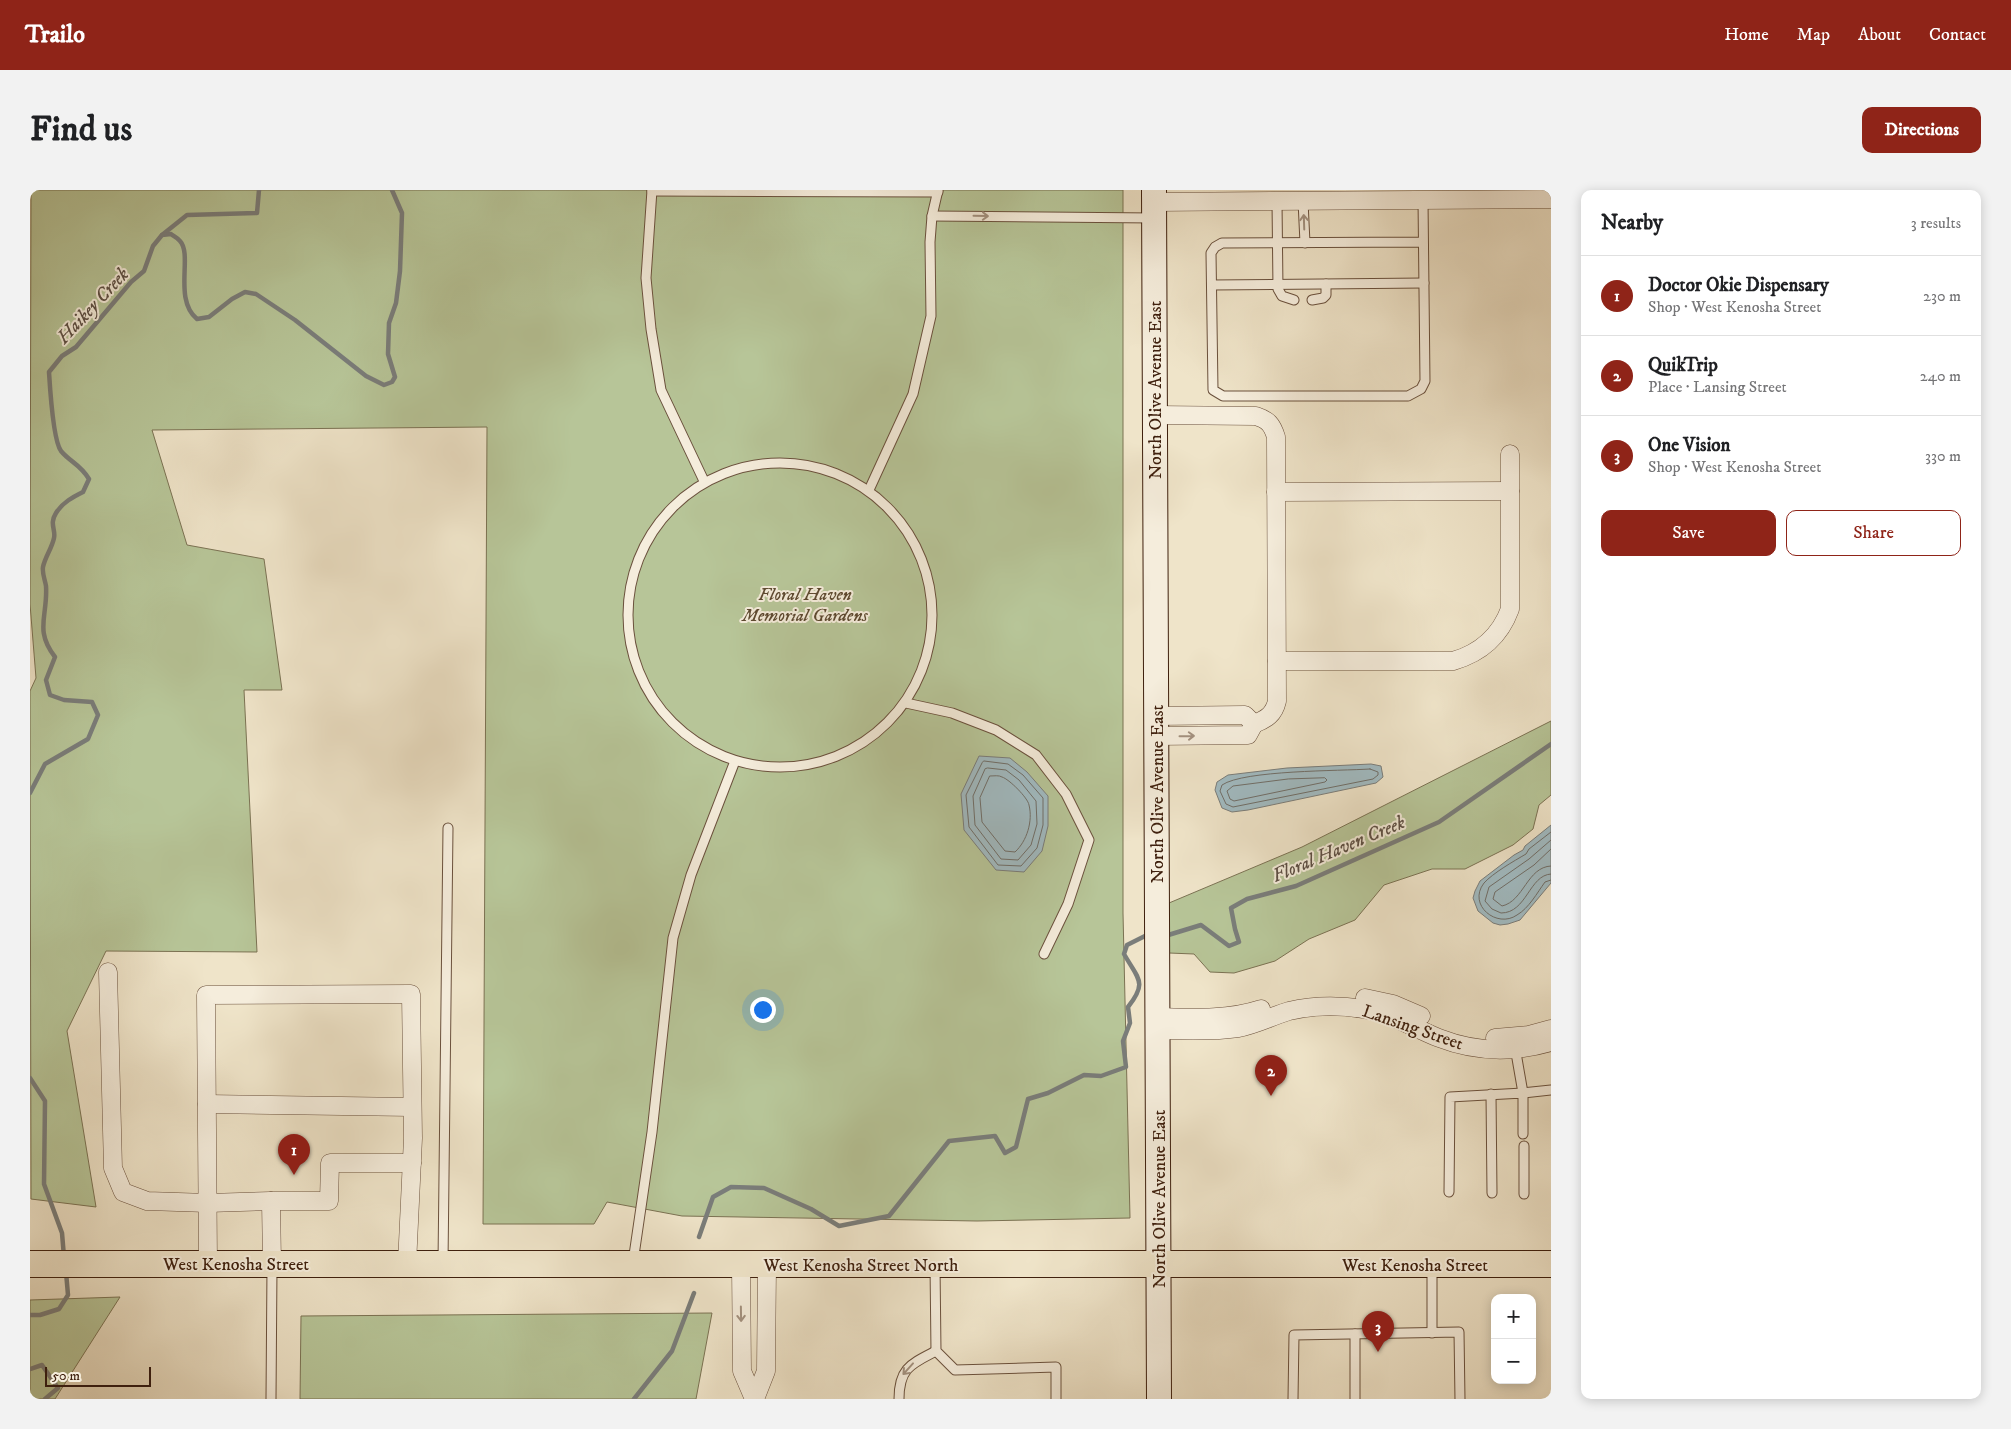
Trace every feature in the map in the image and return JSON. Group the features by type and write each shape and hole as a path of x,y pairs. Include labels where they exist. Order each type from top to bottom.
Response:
{"main road":[{"name":"West Kenosha Street","path":"30,1264 443,1264"},
{"name":"West Kenosha Street North","path":"443,1264 1279,1265"},
{"name":"West Kenosha Street","path":"1279,1265 1551,1264"}],"street":[{"path":"1154,204 1278,196 1423,200 1551,200"},
{"name":"North Olive Avenue East","path":"1154,204 1159,1399"},
{"path":"1155,415 1256,416 1269,421 1272,425 1276,437 1277,661 1276,710 1264,721 1254,724 1248,735 1217,736 1156,726"},
{"path":"1277,661 1447,661 1466,657 1482,648 1502,626 1510,609 1510,454"},
{"path":"1276,492 1510,492"},
{"path":"1217,715 1217,736"},
{"path":"1156,726 1217,715 1245,715 1254,724"},
{"path":"108,972 113,1168 123,1192 147,1201 208,1203 271,1200 330,1201 330,1163 412,1164"},
{"path":"208,1264 206,995 411,994 412,1164 407,1264"},
{"name":"Lansing Street","path":"1158,1023 1218,1018 1237,1015 1285,1000 1339,995 1393,1004 1441,1026 1482,1038 1515,1043 1531,1048 1551,1042"},
{"name":"Lansing Street","path":"1515,1043 1529,1035 1551,1028"},
{"path":"207,1104 412,1107"},
{"path":"271,1200 272,1264"},
{"path":"741,1265 742,1371 755,1399"},
{"path":"755,1399 766,1371 767,1265"}],"lane":[{"path":"704,481 661,390 651,329 646,278 652,190 938,191 932,216 930,242 931,316 913,394 869,490"},
{"path":"1278,196 1279,243 1276,251 1279,294 1287,299 1294,300"},
{"path":"1303,196 1305,243"},
{"path":"1423,200 1424,381 1421,389 1408,396 1223,396 1212,386 1212,253 1215,247 1222,243 1423,242"},
{"path":"932,216 1154,204"},
{"path":"1212,285 1424,283"},
{"path":"1312,300 1319,300 1326,295 1326,284"},
{"path":"789,462 835,472 869,490 899,518 917,545 929,576 934,609 932,642 922,674 906,703 872,737 830,760 783,768 735,761 700,745 669,720 646,689 632,653 627,614 632,576 646,540 670,509 704,481 743,466 789,462"},
{"path":"906,703 952,712 996,730 1036,755 1066,794 1088,840 1068,904 1044,954"},
{"path":"632,1264 652,1132 673,938 691,875 735,761"},
{"path":"443,1264 448,828"},
{"path":"1515,1043 1523,1093 1523,1134"},
{"path":"1449,1192 1450,1097 1551,1090"},
{"path":"1491,1094 1492,1193"},
{"path":"1524,1146 1524,1194"},
{"path":"271,1399 272,1264"},
{"path":"936,1265 936,1351 955,1370 1056,1367 1056,1399"},
{"path":"1432,1265 1432,1333"},
{"path":"1293,1399 1294,1335 1459,1332 1460,1399"},
{"path":"1355,1334 1355,1399"},
{"path":"899,1399 902,1375 909,1365 936,1351"}],"green space":[{"name":"Floral Haven Memorial Gardens","path":"31,190 1123,190 1123,913 1130,1218 977,1221 682,1216 607,1202 594,1224 483,1224 487,427 152,430 187,545 264,559 282,690 244,690 257,952 106,951 67,1031 96,1207 31,1199 30,691 36,678 30,604"},
{"path":"1551,721 1551,795 1539,805 1533,829 1513,845 1465,869 1432,869 1384,885 1355,920 1309,939 1275,961 1234,973 1210,972 1194,954 1169,953 1169,903 1302,847"},
{"path":"120,1297 55,1399 30,1399 30,1300"},
{"path":"712,1313 696,1399 300,1399 301,1316"}],"water":[{"path":"979,756 1010,758 1027,772 1048,796 1048,826 1042,851 1024,872 996,870 964,830 961,794"},
{"path":"1371,764 1381,766 1383,777 1376,783 1248,810 1232,812 1222,808 1215,790 1217,782 1228,775 1287,768"},
{"path":"1551,825 1551,883 1520,920 1500,925 1493,923 1478,911 1473,898 1480,881 1523,850 1525,846"}],"waterway":[{"path":"162,235 187,215 257,213 259,190"},
{"name":"Haikey Creek","path":"30,793 45,764 88,739 98,715 92,702 64,700 50,695 46,680 55,657 45,639 43,631 46,597 43,567 54,538 53,520 56,513 65,503 83,492 89,479 61,451 58,445 52,413 49,372 62,356 76,347 131,282 144,271 153,246 162,235 171,234 179,240 183,248 185,256 186,300 190,310 197,319 209,317 232,299 245,292 256,294 295,320 366,376 384,385 392,382 395,377 388,354 389,323 396,303 400,271 402,213 392,190"},
{"name":"Floral Haven Creek","path":"1165,936 1201,925 1229,946 1239,942 1231,908 1247,899 1296,886 1439,822 1551,744"},
{"name":"Floral Haven Creek","path":"699,1237 713,1197 731,1187 764,1188 811,1209 839,1226 889,1216 949,1141 995,1136 1005,1153 1016,1147 1028,1099 1048,1093 1084,1075 1101,1076 1126,1067 1123,1041 1130,1023 1128,1007 1138,992 1139,980 1124,954 1127,945 1145,936"},
{"name":"Haikey Creek","path":"30,1078 45,1101 44,1184 62,1233 64,1257"},
{"name":"Haikey Creek","path":"30,1315 40,1315 59,1309 68,1295 66,1272"},
{"name":"Floral Haven Creek","path":"634,1399 672,1351 694,1293"},
{"name":"Haikey Creek","path":"30,1369 42,1365 58,1388 45,1399"}],"place":[{"name":"QuikTrip","path":"1271,1096"},
{"name":"Doctor Okie Dispensary","path":"294,1175"},
{"name":"One Vision","path":"1378,1352"}]}
